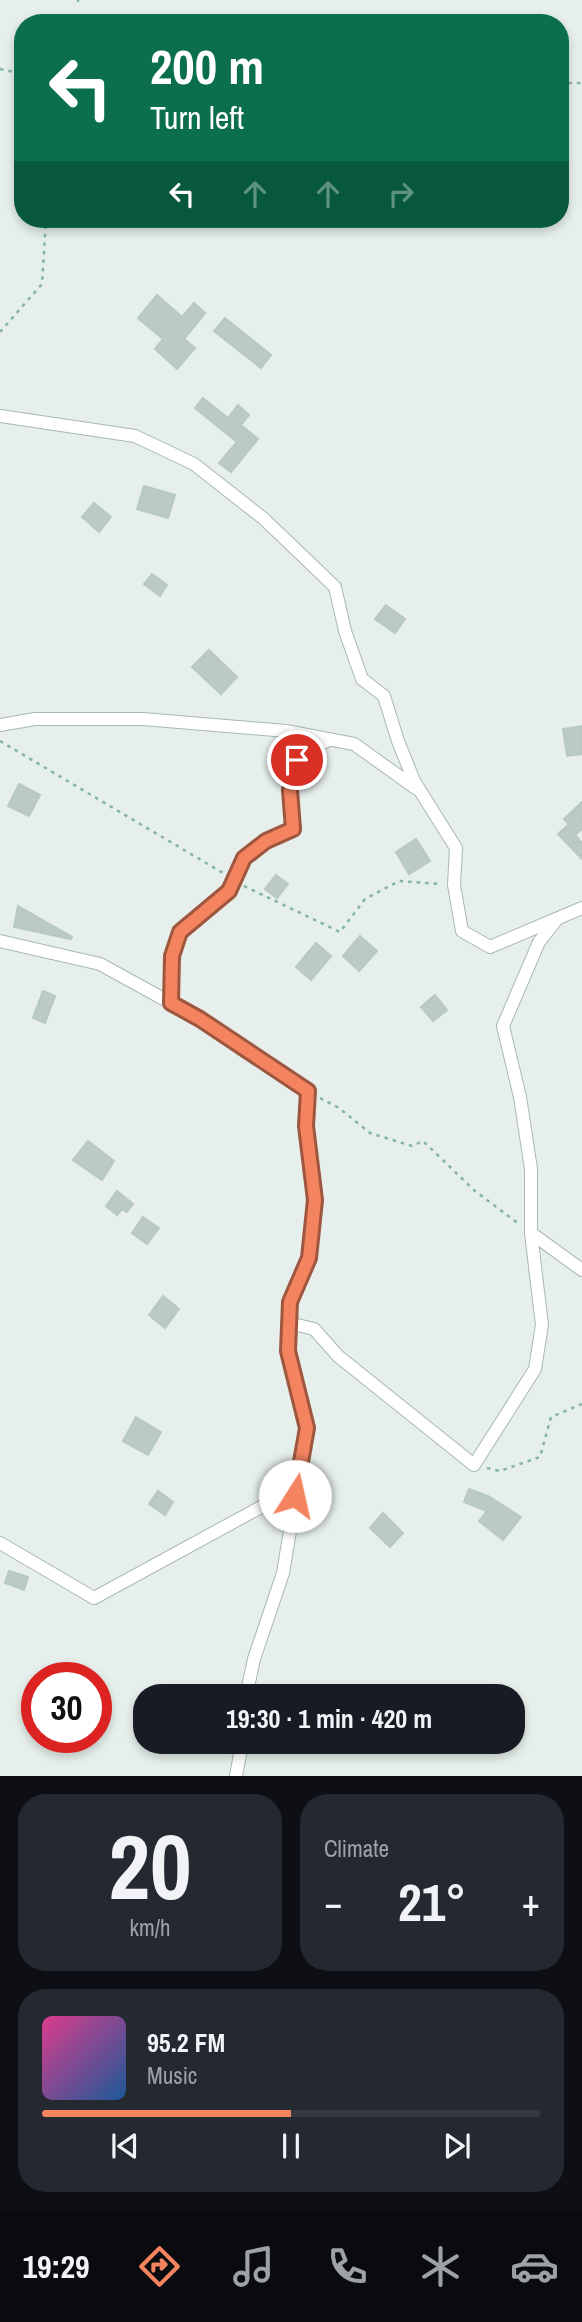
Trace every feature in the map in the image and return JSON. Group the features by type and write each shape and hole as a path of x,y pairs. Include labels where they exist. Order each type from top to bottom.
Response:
{"street":[{"path":"0,416 135,436 194,464 264,519 335,587 345,631 362,679 384,696 398,741 420,791 456,848 454,885 463,931 490,947 582,908"},
{"path":"0,725 35,719 143,719 286,731 354,744 420,791"},
{"path":"171,1003 172,956 180,932 229,891 244,858 266,841 293,829 290,790 297,760 314,746 330,740"},
{"path":"289,1323 314,1329 338,1356 474,1465 535,1369 542,1325 531,1233 531,1169 520,1097 503,1026 539,942 557,919"},
{"path":"0,942 100,964 200,1019 308,1091 306,1126 315,1200 309,1258 290,1302 288,1351 307,1428 283,1573 254,1659 249,1684"},
{"path":"531,1233 582,1269"},
{"path":"0,1543 94,1598 283,1495 295,1496"},
{"path":"236,1776 242,1754"}],"path":[{"path":"0,332 42,284 45,228"},
{"path":"0,741 257,894 340,932 365,899 398,881 454,885"},
{"path":"308,1091 340,1108 369,1133 412,1146 423,1141 475,1191 531,1233"},
{"path":"474,1465 500,1472 540,1457 551,1418 582,1404"}],"building":[{"path":"157,295 182,317 194,303 205,313 184,339 195,348 177,369 155,349 163,339 138,318"},
{"path":"225,318 271,355 261,368 214,331"},
{"path":"203,398 228,418 238,405 249,415 241,425 258,439 231,472 219,463 237,442 195,408"},
{"path":"144,486 175,495 168,518 137,509"},
{"path":"94,503 111,517 99,532 82,517"},
{"path":"152,574 167,585 160,596 144,584"},
{"path":"386,605 405,619 395,633 375,619"},
{"path":"209,650 237,677 221,694 192,667"},
{"path":"582,726 582,754 567,756 563,729"},
{"path":"19,784 40,795 29,816 8,806"},
{"path":"582,802 582,829 575,835 582,843 582,859 558,834 569,824 564,819"},
{"path":"416,839 430,861 409,874 396,852"},
{"path":"276,875 288,884 277,898 265,889"},
{"path":"18,906 72,937 71,939 14,927"},
{"path":"360,936 377,951 359,971 343,956"},
{"path":"316,943 331,956 311,980 296,967"},
{"path":"43,991 55,996 45,1023 33,1018"},
{"path":"435,995 447,1010 433,1021 421,1007"},
{"path":"88,1141 114,1161 102,1180 73,1160"},
{"path":"117,1191 133,1204 127,1212 122,1209 117,1215 106,1206"},
{"path":"143,1217 159,1228 147,1244 132,1233"},
{"path":"163,1296 179,1309 165,1328 149,1315"},
{"path":"136,1417 161,1432 148,1455 123,1441"},
{"path":"469,1489 488,1496 521,1517 503,1540 479,1521 487,1511 464,1502"},
{"path":"158,1491 173,1502 165,1515 149,1504"},
{"path":"383,1513 403,1533 390,1547 370,1528"},
{"path":"9,1571 28,1577 24,1590 5,1583"}],"route":[{"path":"295,1496 307,1428 288,1351 290,1302 309,1258 315,1200 306,1126 308,1091 200,1019 171,1003 172,956 180,932 229,891 244,858 266,841 293,829 290,790 297,760"}]}
